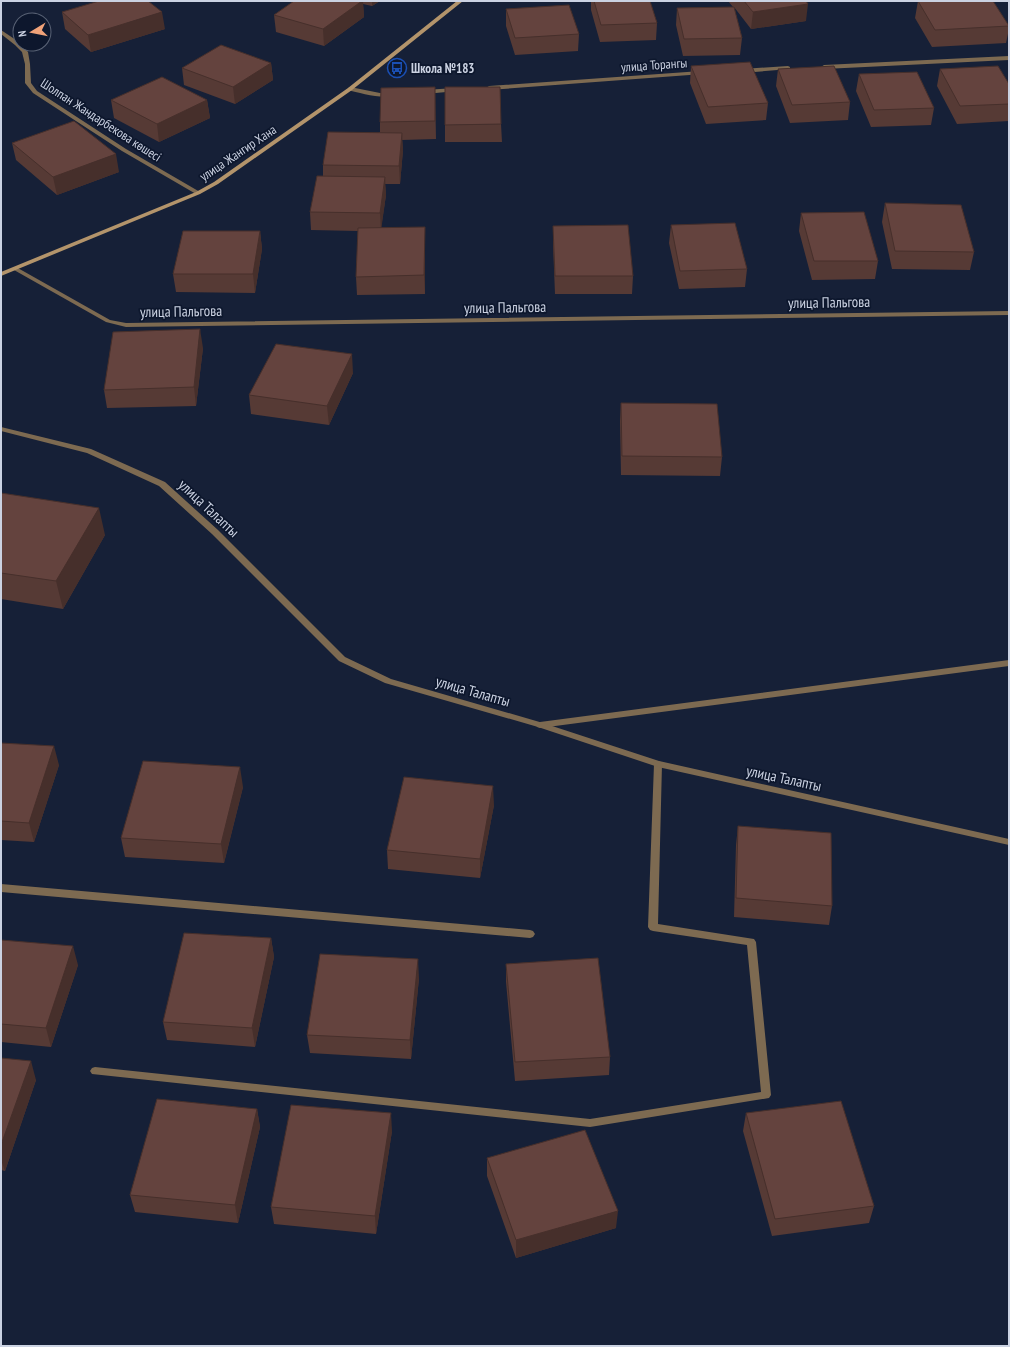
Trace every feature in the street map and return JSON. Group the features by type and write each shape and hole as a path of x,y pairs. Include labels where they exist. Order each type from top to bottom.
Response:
{"street":[{"name":"улица Жангир Хана","path":"1,274 198,193 216,183 350,89 460,1"},
{"name":"Шолпан Жандарбекова көшесі","path":"1,32 24,48 28,58 28,83 35,92 124,150 198,193"},
{"path":"816,67 1009,58"},
{"path":"736,71 792,68"},
{"name":"улица Торангы","path":"483,88 704,72"},
{"path":"350,89 380,95 396,94"},
{"path":"419,92 459,90"},
{"name":"улица Пальгова","path":"16,269 108,321 126,325 1009,313"},
{"name":"улица Талапты","path":"1,429 89,451 162,484 215,532 342,659 388,681 540,725 658,764 1009,842"},
{"path":"540,725 1009,663"},
{"path":"95,1071 590,1123 766,1095 751,942 653,927 658,764"},
{"path":"1,888 530,934"}],"building":[{"path":"99,1 148,1 162,12 88,35 62,12"},
{"path":"294,1 362,1 323,29 274,15"},
{"path":"594,1 650,1 657,23 601,25"},
{"path":"744,1 806,1 808,4 753,12"},
{"path":"918,1 993,1 1009,26 935,30"},
{"path":"569,5 579,34 515,38 506,9"},
{"path":"734,7 742,38 684,39 677,8"},
{"path":"221,45 271,63 233,87 182,68"},
{"path":"750,62 768,103 708,107 691,66"},
{"path":"834,66 850,102 792,105 778,69"},
{"path":"998,66 1009,84 1009,104 960,106 940,69"},
{"path":"917,72 934,108 874,110 859,74"},
{"path":"162,77 207,100 157,124 111,100"},
{"path":"435,87 435,121 380,122 381,88"},
{"path":"445,87 500,87 501,124 445,125"},
{"path":"74,121 116,154 53,177 12,143"},
{"path":"328,132 402,133 399,166 323,165"},
{"path":"317,176 385,177 380,213 310,212"},
{"path":"885,203 961,205 974,252 895,251"},
{"path":"864,212 878,261 814,261 801,213"},
{"path":"735,223 747,269 680,271 671,225"},
{"path":"628,225 633,276 555,276 553,226"},
{"path":"425,227 424,275 356,277 358,228"},
{"path":"183,231 260,231 253,274 173,274"},
{"path":"200,329 194,387 104,390 113,332"},
{"path":"276,344 352,354 327,406 249,395"},
{"path":"621,403 717,404 722,457 622,456"},
{"path":"1,493 99,508 56,581 1,573"},
{"path":"1,743 54,746 29,823 1,821"},
{"path":"143,761 240,767 221,844 121,838"},
{"path":"404,777 493,786 480,859 387,850"},
{"path":"738,826 831,833 832,906 736,898"},
{"path":"184,933 271,938 252,1028 163,1022"},
{"path":"1,940 73,946 46,1028 1,1024"},
{"path":"320,954 418,959 410,1040 307,1035"},
{"path":"598,958 610,1057 515,1062 506,964"},
{"path":"1,1058 31,1061 1,1145"},
{"path":"157,1099 257,1109 235,1205 130,1195"},
{"path":"841,1101 874,1206 775,1219 746,1113"},
{"path":"291,1105 391,1113 375,1216 271,1207"},
{"path":"585,1130 618,1211 516,1240 487,1158"}],"place":[{"name":"Школа №183","path":"397,68"}]}
